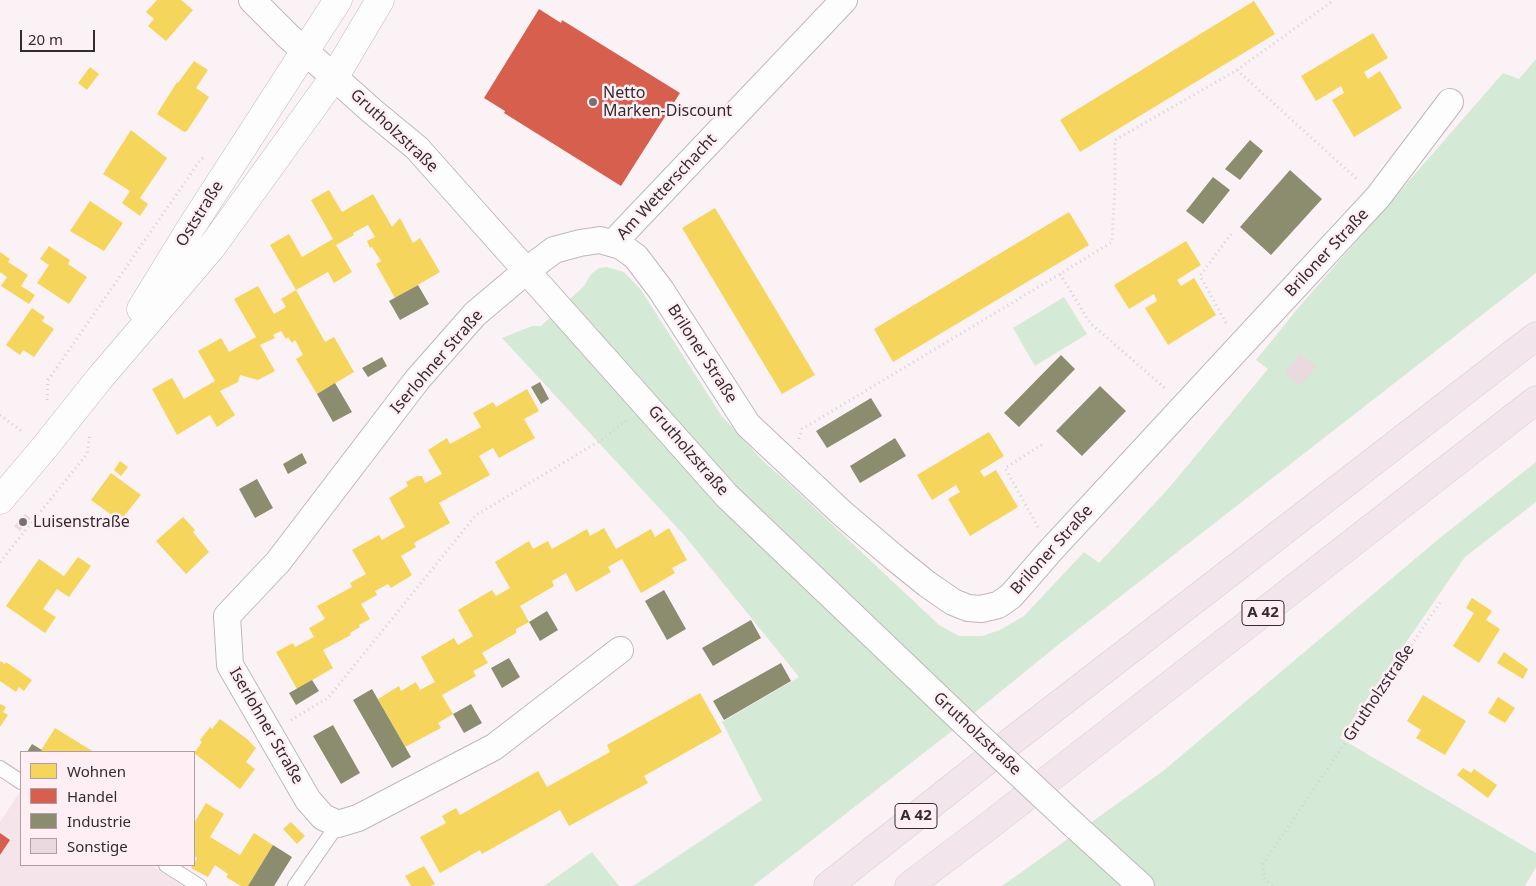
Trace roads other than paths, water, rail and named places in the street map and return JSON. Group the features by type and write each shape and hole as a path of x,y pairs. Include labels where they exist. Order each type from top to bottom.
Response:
{"highway":[{"name":"A 42","path":"828,886 1012,741 1536,336"},
{"name":"A 42","path":"909,886 1536,400"}],"main road":[{"name":"Oststraße","path":"99,379 190,229 338,0"},
{"name":"Oststraße","path":"0,500 99,379 211,248 335,76 380,0"}],"street":[{"name":"Grutholzstraße","path":"252,0 305,51 417,148 727,496 966,725 1141,886"},
{"name":"Am Wetterschacht","path":"613,243 844,0"},
{"name":"Briloner Straße","path":"526,271 554,250 600,240 613,243 636,256 661,290 748,424 896,559 927,584 952,602 968,608 981,609 998,605 1011,596 1051,550 1378,197 1450,102"},
{"name":"Iserlohner Straße","path":"338,824 323,817 308,800 230,665 227,616 278,562 417,380 475,314 526,271"},
{"path":"338,824 358,818 494,747 620,650"}],"lane":[{"path":"0,768 20,781"},
{"path":"295,886 338,824"},
{"path":"168,866 199,886"}],"place":[{"name":"Netto Marken-Discount","path":"593,102"},
{"name":"Luisenstraße","path":"23,522"}]}
